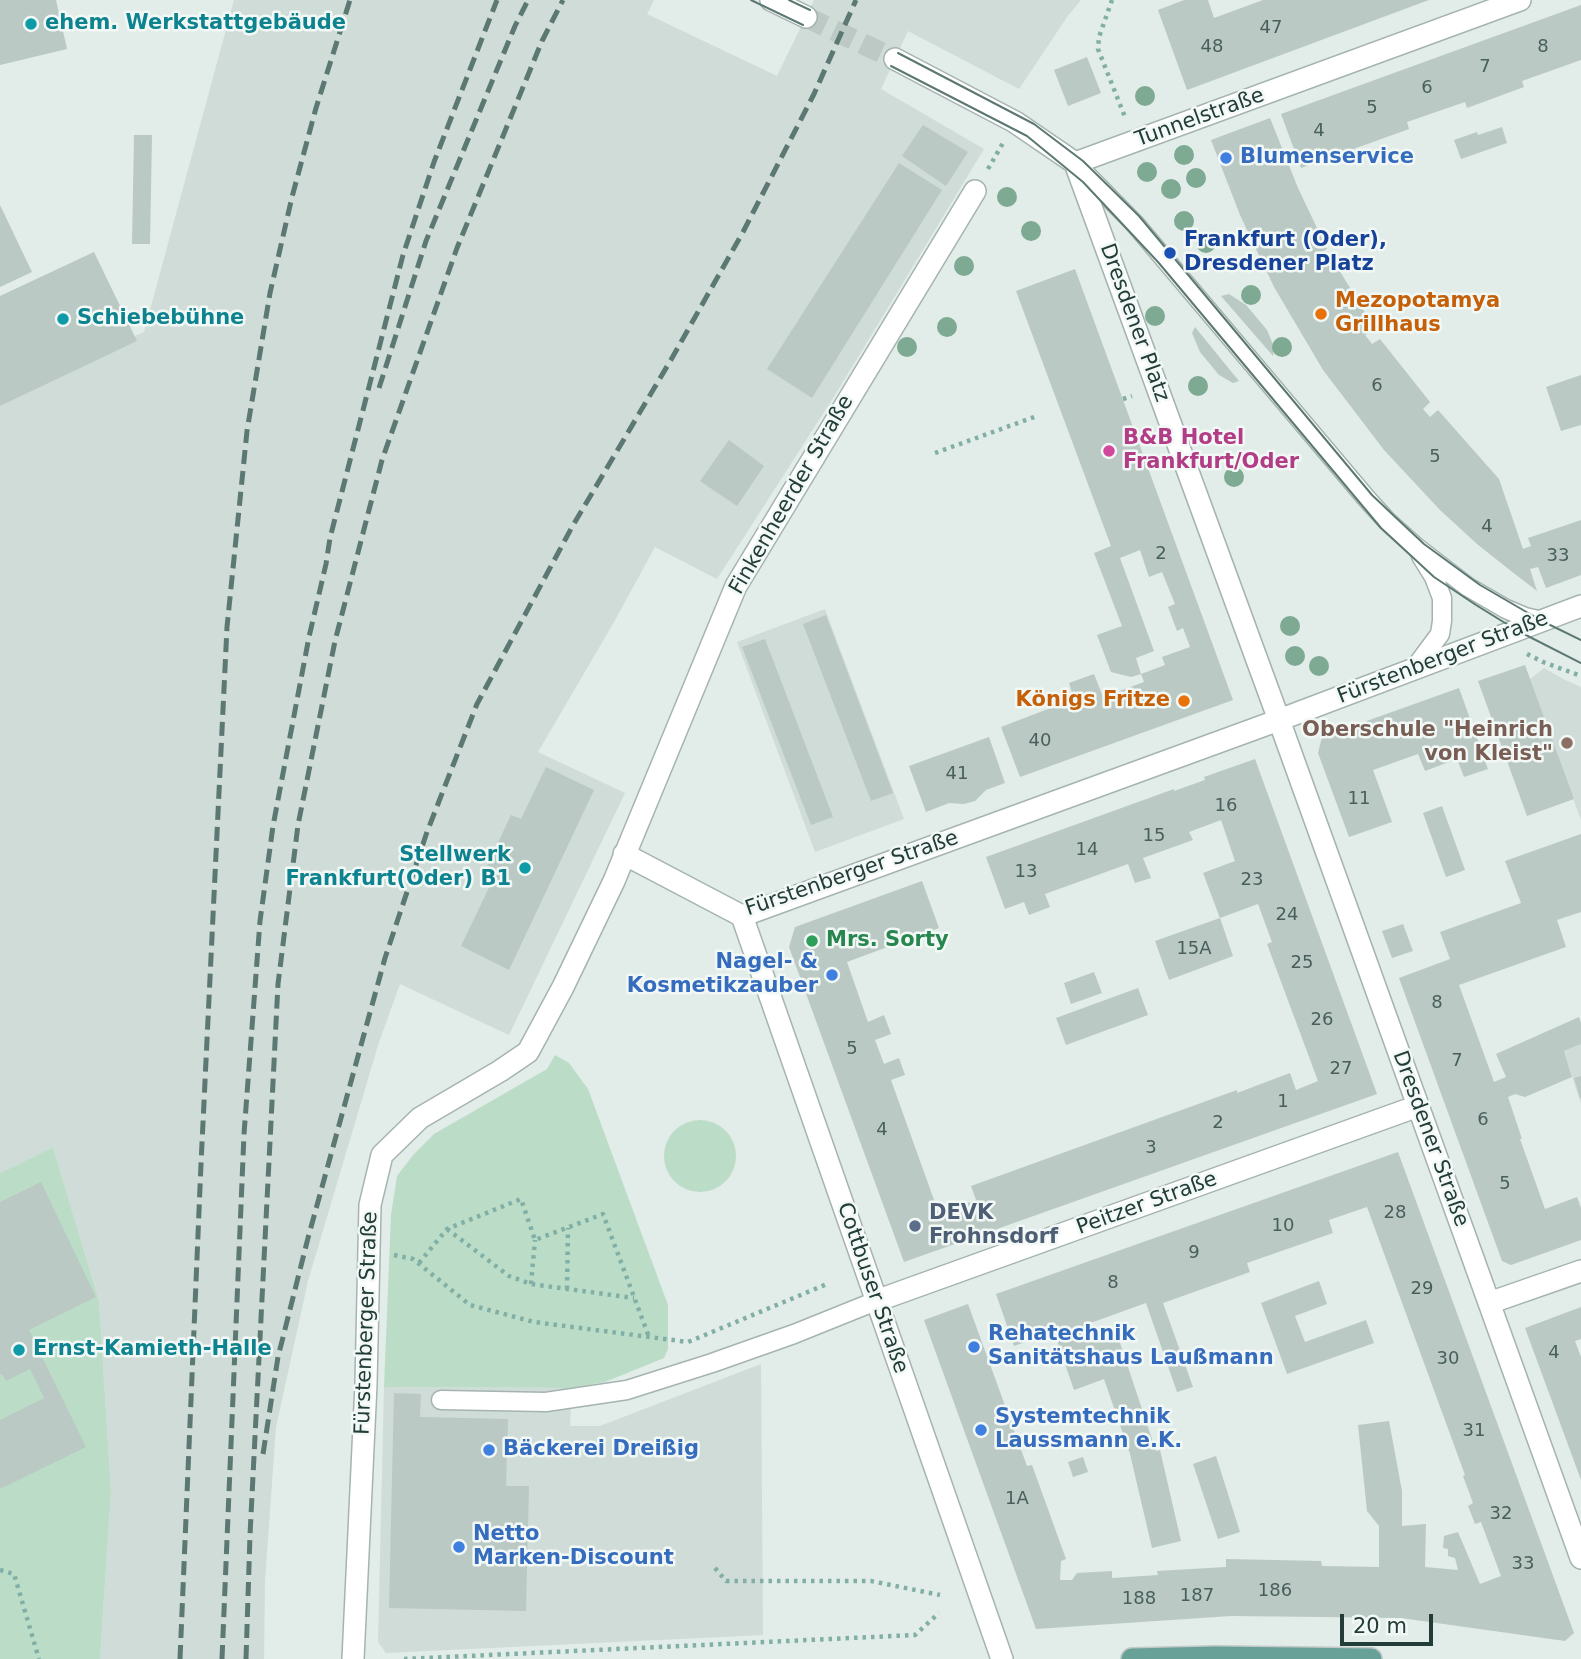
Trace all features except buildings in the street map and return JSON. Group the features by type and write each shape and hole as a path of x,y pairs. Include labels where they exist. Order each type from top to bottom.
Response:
{"main road":[{"path":"1132,1659 1371,1659"}],"street":[{"path":"771,0 806,17"},
{"name":"Tunnelstraße","path":"1075,163 1520,0"},
{"path":"895,59 1015,122 1075,163"},
{"name":"Dresdener Platz","path":"1075,163 1279,720"},
{"name":"Finkenheerder Straße","path":"624,854 736,586 975,191"},
{"name":"Fürstenberger Straße","path":"353,1659 366,1384 369,1205 382,1154 420,1118 528,1052 563,987 614,881 624,854 742,916 1279,720 1581,606"},
{"name":"Dresdener Straße","path":"1279,720 1581,1558"},
{"name":"Cottbuser Straße","path":"742,916 1002,1659"},
{"name":"Peitzer Straße","path":"876,1301 1418,1106"},
{"path":"1489,1303 1581,1270"}],"lane":[{"path":"1075,163 1135,224 1387,521 1468,587 1506,609 1542,621"},
{"path":"1414,669 1440,634 1442,621 1442,598 1434,577 1416,547"},
{"path":"441,1400 547,1402 627,1390 759,1346 876,1301"}],"path":[{"path":"1112,0 1099,37 1098,49 1125,117"},
{"path":"996,155 1003,142"},
{"path":"935,453 1037,416"},
{"path":"419,1264 447,1229 521,1199 536,1241 531,1284"},
{"path":"536,1241 603,1214 649,1337"},
{"path":"567,1289 568,1228"},
{"path":"447,1229 509,1276 531,1284 634,1298"},
{"path":"367,1251 413,1259 470,1305 534,1322 688,1342 827,1284"},
{"path":"715,1568 726,1581 871,1581 940,1595"},
{"path":"0,1570 14,1574 39,1659"},
{"path":"404,1659 915,1635 939,1613"}],"shaded area":[{"path":"234,0 654,0 647,14 777,76 814,0 1081,0 1019,89 908,31 881,89 984,149 835,395 717,579 655,547 538,752 625,793 509,1035 400,984 379,1042 308,1281 276,1427 265,1581 264,1659 100,1659 111,1492 99,1301 53,1147 0,1173 0,397 144,332"},
{"path":"825,609 904,819 815,852 737,642"},
{"name":"Oberschule \"Heinrich von Kleist\"","path":"1544,668 1581,687 1581,820 1530,679"},
{"path":"1581,1044 1581,1104 1564,1051"},
{"path":"761,1364 763,1635 386,1653 378,1642 384,1387 572,1388 570,1426 600,1426"}],"green space":[{"path":"555,1055 569,1063 588,1089 668,1305 668,1349 664,1358 605,1382 572,1388 384,1387 391,1215 397,1176 434,1134 547,1069"},
{"path":"700,1120 720,1126 730,1136 736,1156 730,1176 720,1186 700,1192 680,1186 670,1176 664,1156 670,1136 680,1126"},
{"path":"53,1147 99,1301 111,1492 100,1659 0,1659 0,1173"}],"tunnel":[{"path":"806,17 895,59"}],"tram line":[{"path":"751,0 803,25"},
{"path":"789,0 810,10"},
{"path":"898,53 1034,124 1083,161 1139,216 1372,495 1424,544 1480,585 1581,640"},
{"path":"891,66 1027,136 1083,182 1158,262 1381,528 1434,577 1518,631 1581,663"}],"railway":[{"path":"180,1659 227,627 247,431 270,293 292,197 316,108 350,0"},
{"path":"222,1659 244,1134 260,921 273,826 330,538 403,255 434,162 497,0"},
{"path":"379,388 426,241 528,0"},
{"path":"246,1659 278,984 298,825 335,641 382,460 457,248 542,41 563,0"},
{"path":"263,1454 278,1357 385,958 427,832 477,704 572,527 743,232 814,94 856,0"}],"place":[{"name":"ehem. Werkstattgebäude","path":"31,24"},
{"name":"Blumenservice","path":"1226,158"},
{"name":"Frankfurt (Oder), Dresdener Platz","path":"1170,253"},
{"name":"Mezopotamya Grillhaus","path":"1321,314"},
{"name":"Schiebebühne","path":"63,319"},
{"name":"B&B Hotel Frankfurt/Oder","path":"1109,451"},
{"name":"Königs Fritze","path":"1184,701"},
{"name":"Oberschule \"Heinrich von Kleist\"","path":"1567,743"},
{"name":"Stellwerk Frankfurt(Oder) B1","path":"525,868"},
{"name":"Mrs. Sorty","path":"812,941"},
{"name":"Nagel- & Kosmetikzauber","path":"832,975"},
{"name":"DEVK Frohnsdorf","path":"915,1226"},
{"name":"Rehatechnik Sanitätshaus Laußmann","path":"974,1347"},
{"name":"Ernst-Kamieth-Halle","path":"19,1350"},
{"name":"Systemtechnik Laussmann e.K.","path":"981,1430"},
{"name":"Bäckerei Dreißig","path":"489,1450"},
{"name":"Netto Marken-Discount","path":"459,1547"}]}
